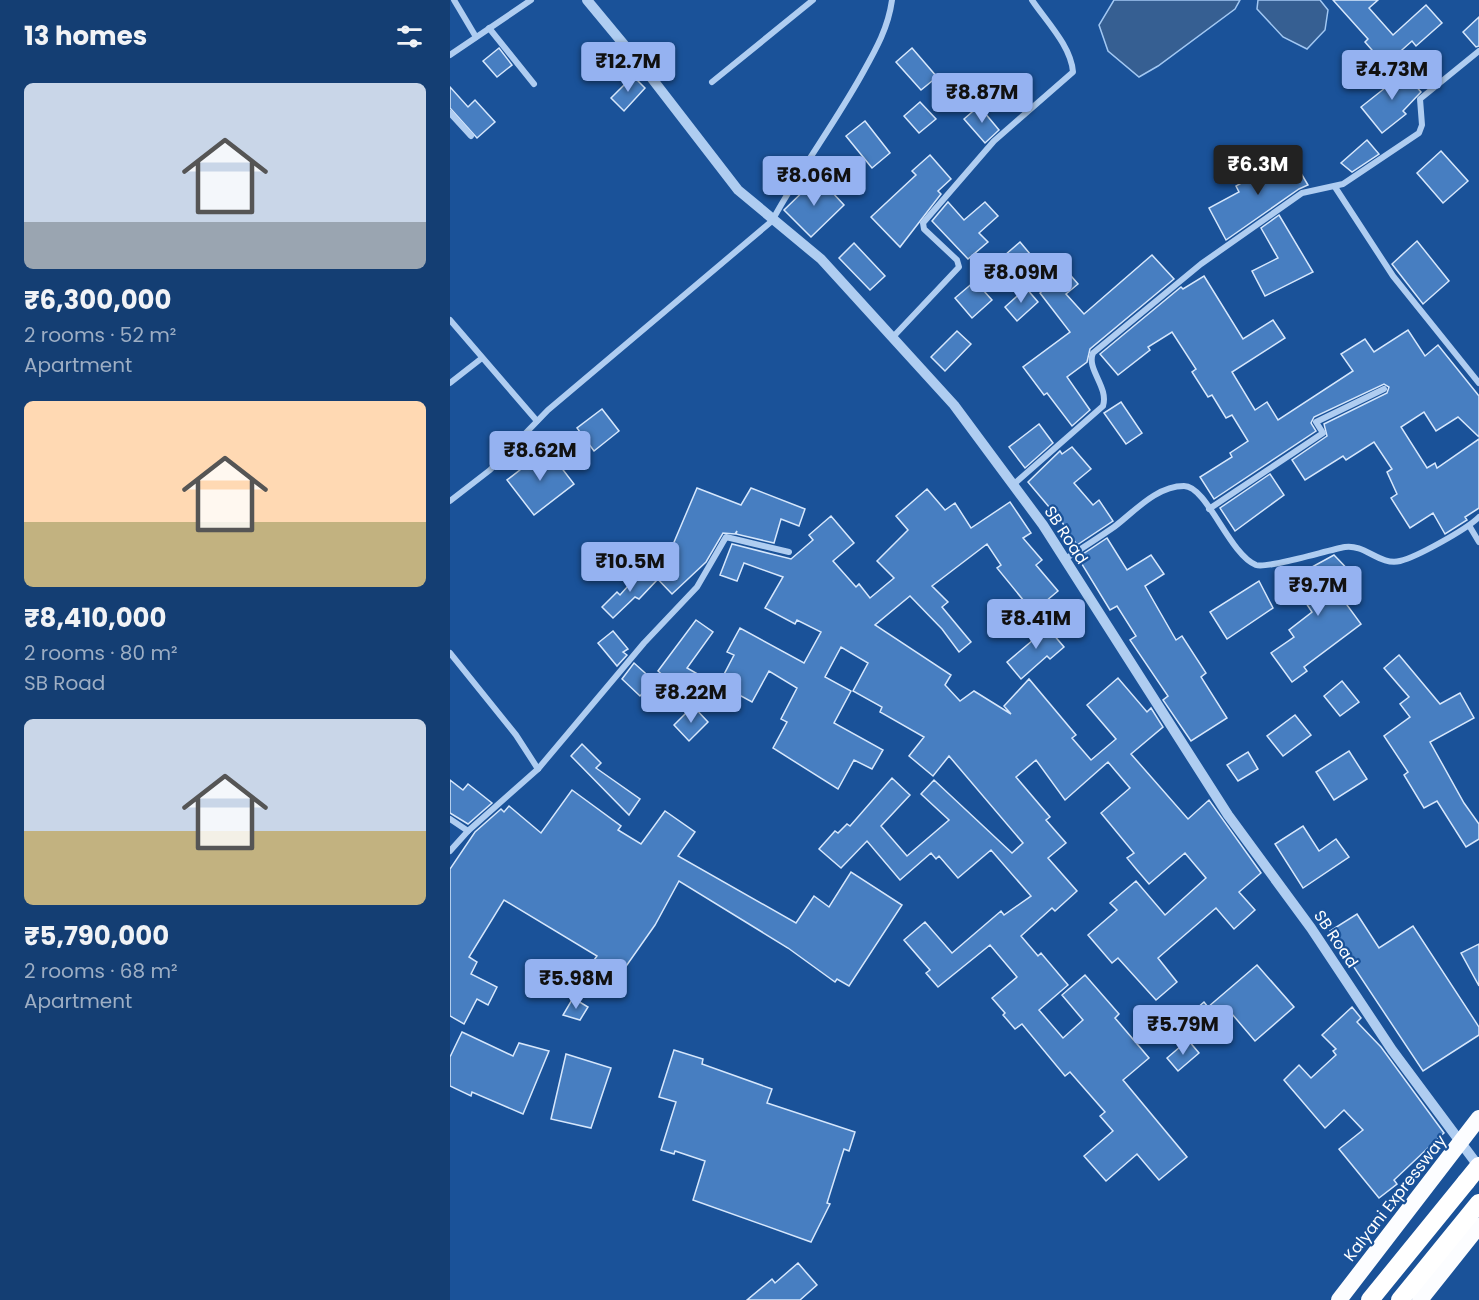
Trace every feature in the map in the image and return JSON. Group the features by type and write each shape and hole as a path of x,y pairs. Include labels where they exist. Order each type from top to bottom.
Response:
{"highway":[{"name":"Kalyani Expressway","path":"1339,1300 1479,1118"},
{"path":"1370,1300 1479,1166"},
{"path":"1400,1300 1479,1203"},
{"path":"1420,1300 1479,1226"}],"street":[{"path":"454,0 476,37"},
{"path":"450,55 531,0"},
{"name":"SB Road","path":"587,0 650,76 738,190 772,221 821,259 954,405 1065,559 1228,815 1311,928 1392,1050 1479,1166"},
{"path":"712,82 813,0"},
{"path":"450,501 490,470 537,421 772,221 787,194 833,126 883,36 892,0"},
{"path":"893,337 959,267 957,260 924,229 923,223 994,141 1073,72 1072,61 1032,0"},
{"path":"489,28 534,84"},
{"path":"1013,484 1103,405 1104,393 1091,360 1093,353 1201,264 1302,193 1335,187 1419,133 1422,125 1420,99 1479,51"},
{"path":"450,113 471,136"},
{"path":"1335,187 1394,276 1479,383"},
{"path":"450,320 537,421"},
{"path":"450,383 482,358"},
{"path":"1209,509 1323,433 1316,422 1384,389"},
{"path":"1065,559 1120,522 1135,508 1164,491 1185,486 1193,488 1246,558 1262,565 1346,547 1360,549 1389,562 1401,561 1470,527 1479,517"},
{"path":"1470,527 1479,542"},
{"path":"450,851 468,831 538,769 644,643 697,587 726,537 789,552"},
{"path":"450,653 516,735 538,769"},
{"path":"450,819 468,831"}],"water":[{"path":"1114,0 1240,0 1235,9 1158,66 1139,77 1108,51 1099,25"},
{"path":"1258,0 1320,0 1328,10 1325,30 1307,49 1283,37 1257,9"}],"building":[{"path":"1333,0 1378,0 1369,8 1393,35 1426,5 1442,23 1416,46 1412,41 1385,65 1365,42 1368,39"},
{"path":"1479,17 1479,46 1476,47 1463,32"},
{"path":"499,48 512,65 497,77 483,61"},
{"path":"912,48 937,77 921,90 896,62"},
{"path":"1400,68 1421,92 1403,111 1406,114 1382,133 1361,107 1390,84 1386,80"},
{"path":"633,76 645,88 624,111 611,98"},
{"path":"450,87 468,107 475,100 495,122 477,138 450,108"},
{"path":"920,102 936,119 919,133 904,116"},
{"path":"979,106 999,130 985,143 964,119"},
{"path":"865,121 890,153 872,168 846,136"},
{"path":"1367,140 1379,154 1352,172 1341,163"},
{"path":"1441,151 1468,181 1443,203 1417,173"},
{"path":"930,155 951,179 938,191 941,194 900,247 871,217 916,175 912,171"},
{"path":"1290,155 1308,185 1226,240 1209,208 1239,192 1236,186"},
{"path":"818,177 844,205 811,237 784,210"},
{"path":"948,202 964,220 985,202 998,216 979,233 988,242 968,259 932,221"},
{"path":"1279,215 1313,272 1265,296 1252,271 1278,258 1261,228"},
{"path":"1417,241 1449,281 1423,304 1392,264"},
{"path":"1020,242 1036,261 1021,274 1005,255"},
{"path":"854,243 885,276 870,290 839,258"},
{"path":"1152,255 1174,279 1090,349 1087,362 1067,377 1090,410 1072,426 1047,393 1044,395 1023,367 1070,332 1040,293 1066,270 1078,284 1066,294 1084,314"},
{"path":"1204,276 1243,339 1273,320 1285,338 1232,372 1255,410 1267,402 1278,420 1353,371 1341,354 1365,339 1374,352 1408,330 1425,356 1438,345 1479,396 1479,437 1458,417 1436,431 1424,412 1401,427 1427,468 1435,463 1437,468 1479,439 1479,508 1465,517 1467,520 1445,534 1433,513 1410,528 1391,498 1397,494 1387,472 1392,469 1374,442 1346,460 1343,456 1305,480 1292,460 1327,436 1324,424 1387,393 1389,387 1384,384 1314,417 1311,423 1316,431 1214,499 1200,477 1232,457 1230,453 1248,441 1232,415 1226,418 1212,395 1208,397 1192,372 1196,369 1172,332 1148,347 1150,350 1118,375 1100,354 1181,287 1183,289"},
{"path":"975,281 992,300 972,318 955,298"},
{"path":"1026,288 1038,302 1017,321 1005,307"},
{"path":"957,331 971,344 945,371 931,357"},
{"path":"1121,402 1142,433 1126,444 1104,413"},
{"path":"602,409 619,431 594,451 577,428"},
{"path":"1039,424 1053,443 1025,468 1009,447"},
{"path":"1072,447 1091,469 1074,483 1093,505 1099,500 1113,521 1077,545 1056,513 1028,482 1060,451 1062,454"},
{"path":"547,449 574,484 534,515 507,480"},
{"path":"1270,474 1284,495 1235,531 1220,508"},
{"path":"697,488 741,505 751,488 805,509 799,526 781,519 774,543 736,534 737,531 735,534 723,533 706,562 672,594 652,573 666,561"},
{"path":"927,489 945,510 955,503 971,528 1010,502 1031,533 1023,538 1042,560 1036,565 1058,591 1033,612 997,568 1001,565 987,544 932,586 948,602 942,607 971,642 959,652 942,629 910,596 875,625 951,675 945,685 960,701 974,691 1011,714 1004,706 1029,679 1076,735 1072,738 1091,760 1116,739 1087,705 1118,678 1147,712 1151,708 1163,727 1131,754 1188,819 1209,800 1261,873 1239,892 1255,910 1234,929 1216,908 1158,958 1177,982 1156,1000 1118,958 1112,963 1088,935 1117,910 1110,903 1136,881 1165,915 1206,878 1185,853 1149,884 1137,870 1127,858 1134,853 1101,813 1130,788 1108,762 1065,800 1036,760 1016,777 1050,817 1046,820 1066,843 1048,858 1077,891 1055,911 1052,908 1021,936 1038,956 1041,953 1068,985 1039,1010 1063,1038 1083,1020 1062,995 1085,975 1119,1014 1115,1018 1149,1058 1123,1080 1187,1157 1159,1180 1137,1154 1106,1181 1084,1156 1113,1131 1100,1116 1105,1112 1070,1072 1065,1076 1022,1024 1015,1029 1003,1015 1005,1013 992,998 1017,977 990,945 938,987 926,973 930,970 904,940 925,922 952,953 1001,911 1004,915 1031,896 991,850 958,878 939,856 936,859 931,853 900,880 867,841 841,868 819,849 835,831 838,833 847,824 850,826 892,778 910,795 881,826 907,856 949,820 921,794 934,780 1012,853 1023,843 949,756 933,776 909,756 924,737 880,712 882,707 853,691 868,663 841,647 825,677 851,691 834,723 883,750 872,769 854,760 838,789 773,748 787,722 781,719 797,688 769,671 752,702 719,684 734,655 727,652 740,628 804,663 821,632 797,620 795,624 765,608 783,577 744,563 737,581 720,575 732,544 791,559 813,540 809,535 831,516 854,543 833,561 856,587 859,584 870,598 894,578 877,561 908,530 896,516"},
{"path":"1107,538 1127,570 1151,555 1164,574 1145,586 1176,640 1182,636 1206,673 1201,677 1227,718 1191,741 1163,700 1168,696 1130,640 1136,636 1117,606 1110,610 1080,561 1085,557 1083,554"},
{"path":"1334,555 1355,577 1336,590 1361,624 1304,667 1307,671 1292,682 1271,653 1294,637 1289,630 1312,612 1290,579"},
{"path":"644,568 657,580 639,599 635,597 613,618 602,607 617,592 620,595"},
{"path":"1259,581 1273,608 1227,639 1210,612"},
{"path":"696,620 713,632 687,668 717,685 706,705 683,693 658,671"},
{"path":"1041,620 1064,647 1050,659 1047,656 1021,679 1007,662 1033,640 1026,633"},
{"path":"613,631 628,649 623,652 627,655 617,666 598,643"},
{"path":"1399,655 1440,704 1460,693 1474,718 1430,742 1464,803 1479,824 1479,839 1466,847 1437,801 1424,808 1404,775 1408,772 1384,736 1410,717 1400,704 1409,697 1384,668"},
{"path":"634,663 654,681 640,696 622,679"},
{"path":"1342,681 1359,702 1340,716 1324,696"},
{"path":"693,706 708,722 689,741 674,725"},
{"path":"1295,715 1311,735 1283,756 1267,736"},
{"path":"582,744 601,763 596,768 640,799 629,815 571,756"},
{"path":"1349,751 1367,779 1334,800 1316,772"},
{"path":"1248,752 1258,769 1238,781 1227,765"},
{"path":"450,780 463,790 468,784 492,803 468,824 450,813"},
{"path":"572,790 621,826 618,830 641,844 665,811 695,832 678,856 796,923 814,896 829,907 851,872 902,905 849,986 837,979 835,982 788,948 679,881 655,925 615,982 591,964 597,956 504,900 469,957 477,962 471,974 497,987 488,1005 477,999 464,1024 450,1016 450,869 475,832 501,809 504,812 509,806 541,833"},
{"path":"1303,826 1319,851 1336,839 1349,857 1303,888 1275,844"},
{"path":"1357,914 1379,948 1413,926 1479,1027 1479,1035 1423,1071 1330,931"},
{"path":"1479,944 1479,986 1461,953"},
{"path":"1257,965 1294,1007 1255,1041 1232,1014 1198,1043 1181,1022 1204,1002 1208,1007"},
{"path":"573,998 588,1007 580,1020 563,1015"},
{"path":"1352,1007 1361,1018 1357,1022 1381,1047 1444,1133 1394,1180 1397,1184 1379,1198 1339,1149 1363,1130 1344,1110 1325,1128 1284,1080 1299,1065 1311,1078 1336,1055 1333,1051 1336,1049 1322,1035"},
{"path":"462,1032 513,1056 519,1043 549,1051 523,1114 472,1092 471,1096 450,1086 450,1057"},
{"path":"1188,1040 1199,1053 1178,1071 1167,1058"},
{"path":"674,1050 703,1059 702,1064 772,1089 767,1103 855,1132 849,1151 844,1149 827,1203 830,1204 811,1242 693,1200 705,1161 675,1151 674,1154 661,1150 676,1102 659,1097"},
{"path":"566,1054 611,1068 591,1128 551,1119"},
{"path":"798,1263 817,1285 800,1300 747,1300 772,1279 775,1283"}]}
